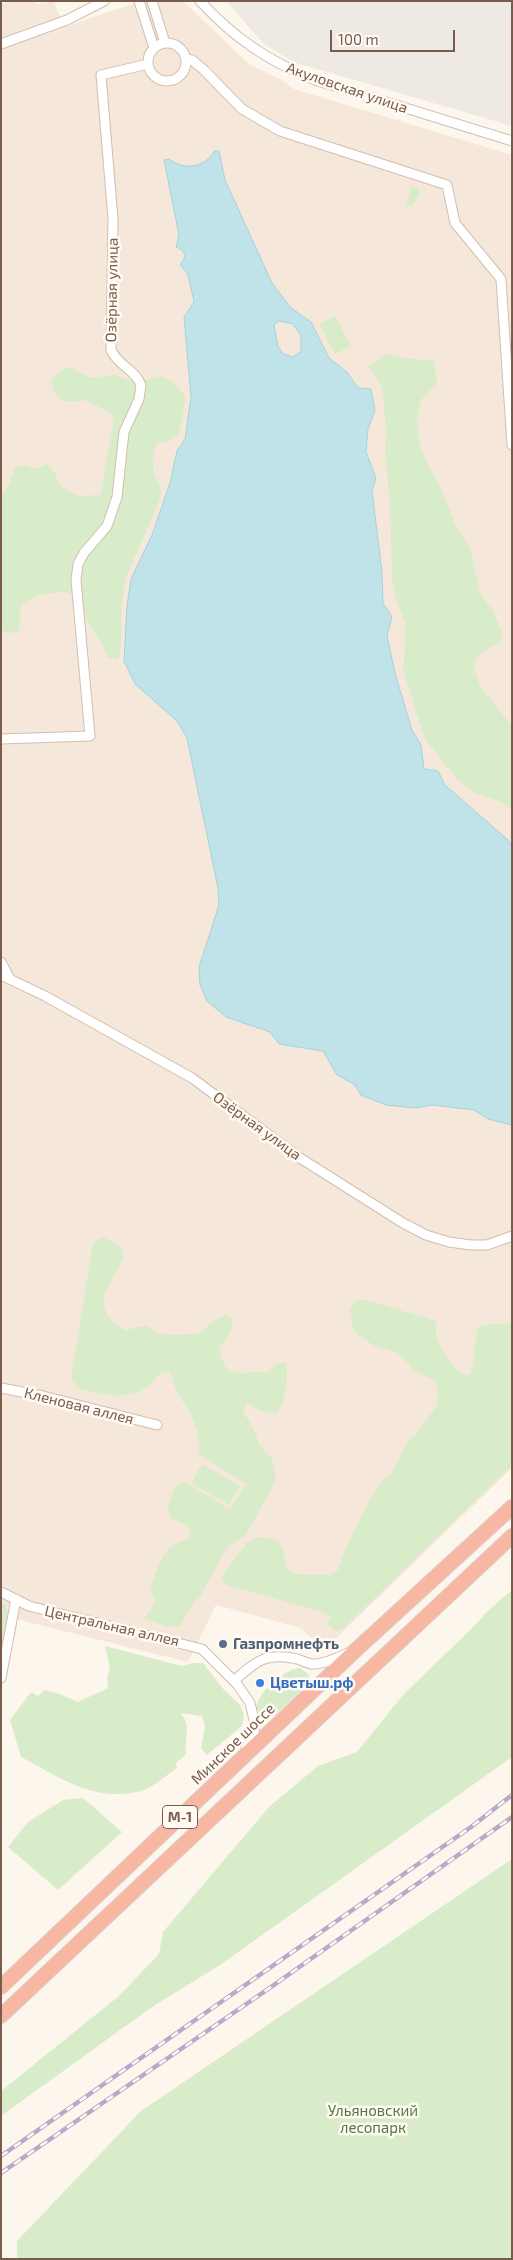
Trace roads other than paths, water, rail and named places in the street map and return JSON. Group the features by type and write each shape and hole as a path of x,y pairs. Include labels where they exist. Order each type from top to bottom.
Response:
{"highway":[{"name":"Минское шоссе","path":"1,1987 358,1648 512,1507"},
{"name":"М-1","path":"1,2016 512,1536"}],"street":[{"path":"1,44 67,20 104,1"},
{"path":"139,1 154,48"},
{"path":"152,1 165,43"},
{"name":"Акуловская улица","path":"200,1 215,18 244,42 291,71 512,141"},
{"path":"165,43 179,47 186,59 184,70 174,80 166,81 154,76 148,64 148,58 154,48 165,43"},
{"path":"186,59 192,60 204,70 242,109 280,131 447,185 455,223 501,279 512,445"},
{"name":"Озёрная улица","path":"1,739 90,736 76,580 78,564 84,553 107,526 117,498 124,432 139,399 141,385 132,372 119,364 111,350 113,219 102,75 148,64"},
{"path":"184,70 204,70"},
{"name":"Озёрная улица","path":"1,962 5,976 192,1078 300,1158 403,1223 449,1242 471,1245 487,1245 512,1236"},
{"name":"Кленовая аллея","path":"1,1388 43,1396 157,1425"},
{"name":"Центральная аллея","path":"1,1592 29,1606 195,1646 210,1655 234,1681"},
{"path":"1,1678 16,1599"},
{"path":"240,1760 254,1732 254,1716 250,1704 234,1681 255,1662 266,1657 297,1659 315,1664 330,1661 358,1648"}],"water":[{"path":"215,151 219,151 225,180 272,283 290,307 311,322 329,358 347,372 358,388 371,389 375,411 368,429 366,452 376,478 372,491 382,572 383,603 392,617 387,636 395,673 412,730 421,745 424,769 438,771 445,785 508,840 512,846 512,1125 488,1119 474,1110 432,1105 415,1108 386,1105 361,1095 354,1084 337,1075 323,1051 279,1044 270,1032 226,1017 207,1001 200,985 199,967 219,905 218,888 187,738 177,721 135,684 124,661 127,606 131,579 152,535 170,483 177,451 185,439 191,397 184,317 194,302 188,275 180,264 184,259 184,252 176,247 179,235 164,160 169,159 181,165 194,166 211,157","holes":["279,321 293,324 301,336 301,351 293,357 283,354 278,346 274,325"]}],"railway":[{"path":"1,2156 471,1827 512,1795"},
{"path":"1,2173 271,1987 512,1817"}],"place":[{"name":"Газпромнефть","path":"223,1644"},
{"name":"Цветыш.рф","path":"260,1683"}],"park label":[{"name":"Ульяновский лесопарк","path":"373,2120"}]}
